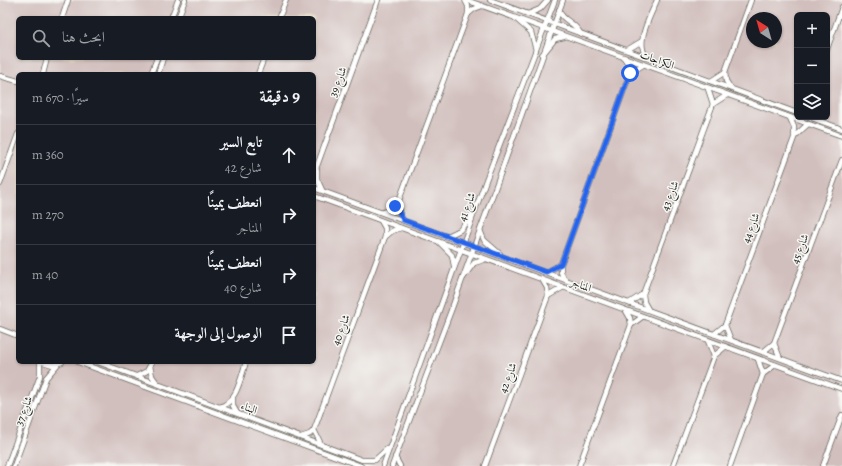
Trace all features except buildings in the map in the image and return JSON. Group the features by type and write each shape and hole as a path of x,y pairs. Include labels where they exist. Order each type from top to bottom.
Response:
{"street":[{"path":"63,16 68,0"},
{"path":"172,16 178,0"},
{"path":"179,16 185,0"},
{"path":"281,16 286,0"},
{"name":"شارع 39","path":"316,169 378,0"},
{"path":"403,220 399,212 398,203 468,14 468,6 465,0"},
{"name":"الكراجات","path":"465,0 841,137"},
{"name":"الكراجات","path":"490,0 794,111"},
{"path":"528,14 540,9 548,0"},
{"name":"شارع 41","path":"383,466 475,211 555,0"},
{"name":"شارع 41","path":"392,466 462,279 473,245 563,0"},
{"path":"647,57 642,50 642,41 657,0"},
{"path":"731,88 726,81 725,72 751,0"},
{"path":"468,14 474,9 482,6"},
{"path":"827,48 842,8"},
{"path":"559,9 562,17 575,25 580,33"},
{"path":"514,17 532,32 536,51"},
{"path":"542,55 549,49 555,39 566,36"},
{"path":"627,50 642,41"},
{"path":"564,279 561,272 561,264 630,73 624,58"},
{"path":"40,72 47,60"},
{"path":"152,72 156,60"},
{"path":"159,72 162,60"},
{"path":"259,72 263,60"},
{"path":"630,73 644,65"},
{"path":"43,72 44,67"},
{"path":"711,81 725,72"},
{"path":"0,76 16,82"},
{"path":"12,81 16,84"},
{"path":"707,88 712,95 713,104 727,95"},
{"name":"شارع 43","path":"642,294 713,104"},
{"path":"790,118 794,127 794,138"},
{"path":"819,120 842,129"},
{"name":"شارع 44","path":"725,326 794,138 808,124"},
{"path":"0,184 16,140"},
{"name":"شارع 45","path":"774,343 842,160"},
{"name":"شارع 39","path":"316,176 322,190"},
{"name":"المناجر","path":"316,188 629,302 842,382"},
{"name":"المناجر","path":"316,198 381,220 542,281 842,389"},
{"path":"383,212 391,209 398,203"},
{"path":"448,236 460,230 475,211"},
{"path":"381,220 385,228 385,237"},
{"path":"385,237 392,231 401,228"},
{"name":"المناجر","path":"480,228 484,240 501,255"},
{"name":"شارع 40","path":"314,430 385,237"},
{"path":"439,242 452,255 454,269"},
{"path":"462,279 474,263 486,260"},
{"path":"546,272 561,264"},
{"path":"542,281 547,288 548,296 562,288"},
{"path":"629,302 642,294 648,310"},
{"name":"شارع 42","path":"485,466 548,296"},
{"path":"626,311 631,325"},
{"path":"579,466 631,325 642,317"},
{"path":"714,334 725,326 731,340"},
{"path":"0,329 16,335"},
{"path":"708,341 714,356"},
{"path":"763,352 774,343 780,358"},
{"path":"673,466 714,356 725,347"},
{"path":"758,359 763,374"},
{"name":"شارع 37","path":"7,466 40,376 40,364"},
{"path":"48,364 56,365"},
{"name":"البناء","path":"83,364 361,466"},
{"name":"البناء","path":"104,364 368,461 381,457 390,446"},
{"path":"137,376 144,373 151,364"},
{"path":"151,364 152,376 158,384"},
{"path":"237,413 233,406 233,398 245,364"},
{"name":"شارع 37","path":"14,466 44,384 49,373 56,365"},
{"path":"730,466 763,374 775,365"},
{"path":"219,407 227,404 233,398"},
{"path":"823,466 842,415"},
{"path":"301,437 310,434 314,430 321,444"},
{"path":"395,457 400,466"}],"shaded area":[{"path":"0,0 842,0 842,466 0,466"}],"route":[{"path":"395,206 398,203 400,216 403,220 546,272 554,268 561,264 630,73"}]}
